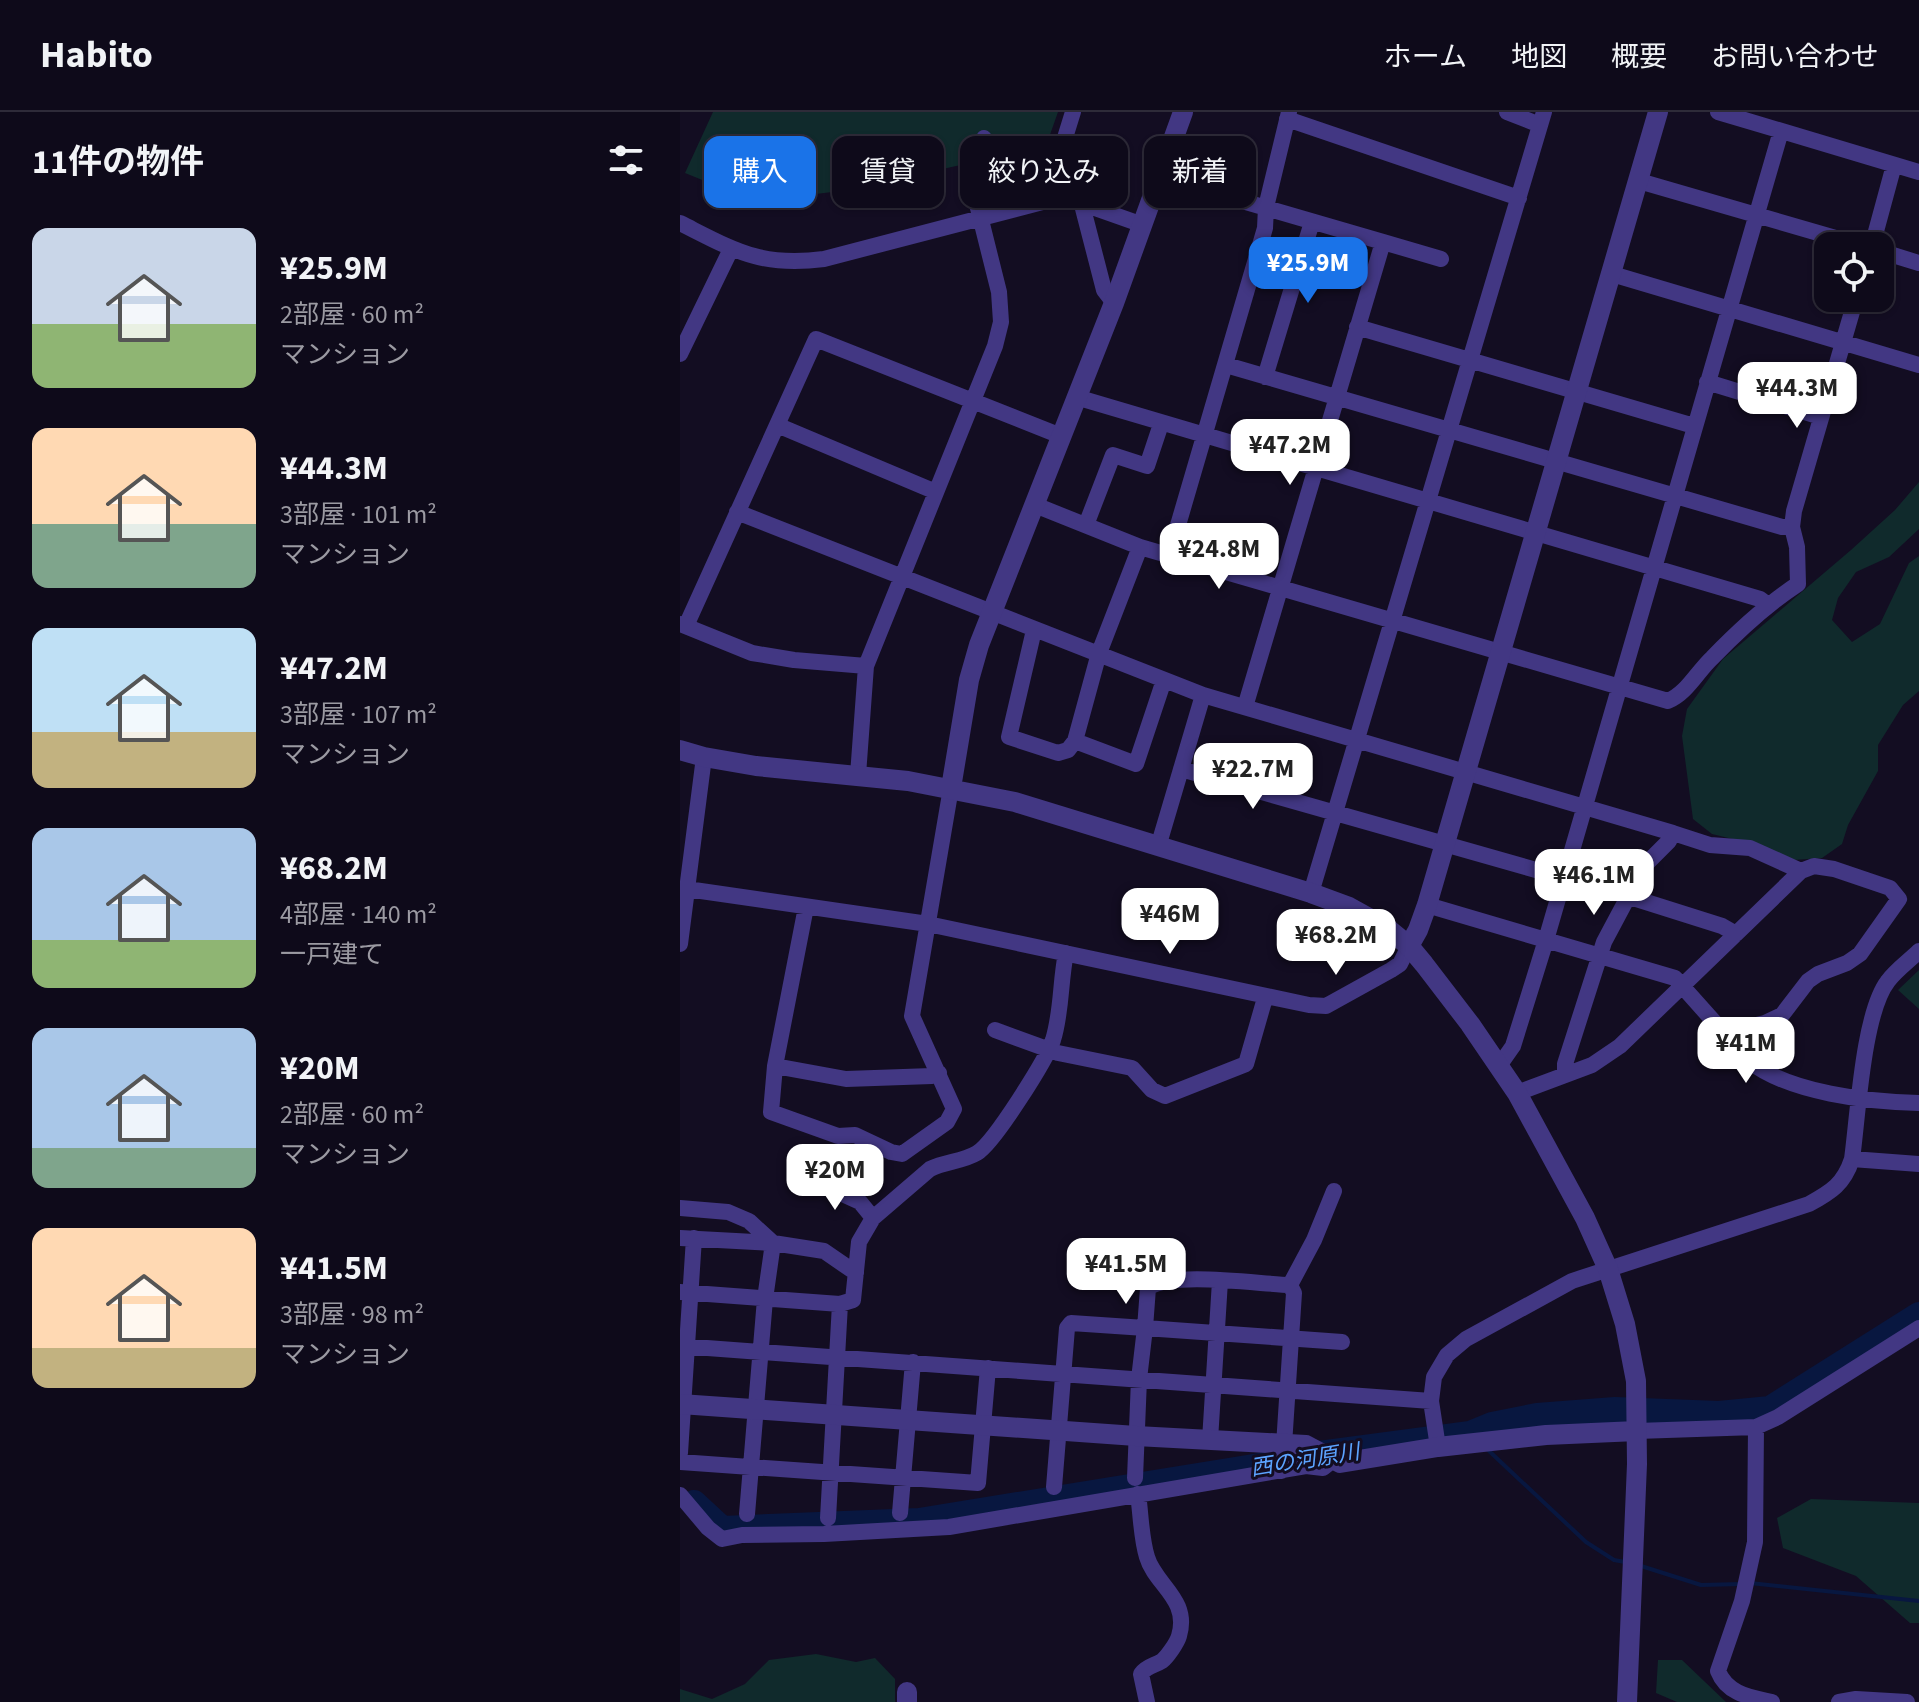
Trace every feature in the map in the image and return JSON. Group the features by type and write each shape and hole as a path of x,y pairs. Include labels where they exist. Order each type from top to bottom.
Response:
{"street":[{"path":"1066,136 1073,112"},
{"path":"1175,136 1183,112"},
{"path":"1311,893 1542,119 1507,112"},
{"path":"687,889 928,924 1265,998 1326,1006 1400,964 1427,905 1658,112"},
{"path":"1718,112 1919,172"},
{"path":"1169,556 1265,228 1266,207 1288,116 1519,198"},
{"path":"1499,1066 1513,1046 1546,940 1781,131"},
{"path":"1876,232 1894,165"},
{"path":"1639,181 1815,232"},
{"path":"1256,204 1441,259"},
{"path":"858,775 866,666 995,346 1001,322 996,275 977,208"},
{"path":"680,223 731,249 761,259 792,263 824,259 1030,208"},
{"path":"1082,208 1104,290 1114,303"},
{"path":"1095,208 1143,225"},
{"path":"806,907 775,1066 771,1112 838,1136 855,1135 902,1154 947,1122 954,1109 912,1016 969,680 1149,208"},
{"path":"1265,377 1312,222"},
{"path":"1245,707 1383,242"},
{"path":"680,354 731,249"},
{"path":"1894,255 1919,263"},
{"path":"1612,274 1919,365"},
{"path":"1035,505 1169,556 1668,701 1679,696 1702,667 1768,605 1798,584 1797,547 1792,527 1794,511 1852,312"},
{"path":"1357,327 1694,426"},
{"path":"866,666 752,653 683,625 816,339 1061,436"},
{"path":"1226,365 1782,527 1792,527"},
{"path":"1707,382 1821,417"},
{"path":"1076,397 1760,599 1768,605"},
{"path":"1086,525 1113,455 1147,466 1161,424"},
{"path":"777,425 936,492"},
{"path":"737,512 1203,695 1710,845 1750,848 1801,871"},
{"path":"1034,630 1009,737 1058,753 1068,750 1075,741 1099,653 1140,547"},
{"path":"1075,741 1136,764 1164,680"},
{"path":"1158,847 1203,695"},
{"path":"680,750 756,766 858,775 951,788 1015,802 1311,893 1349,907 1387,928 1409,946 1470,1024 1517,1093 1585,1218 1608,1269 1625,1324 1636,1381 1637,1431 1627,1702"},
{"path":"680,944 687,889 685,867 704,757"},
{"path":"1181,769 1564,878"},
{"path":"1565,1074 1565,1064 1599,954 1645,865 1673,833"},
{"path":"1517,1093 1592,1065 1620,1046 1801,871 1814,866 1834,869 1890,888 1899,899 1860,954 1808,981 1782,1015 1765,1023 1723,1033"},
{"path":"1627,896 1722,926 1736,934"},
{"path":"1427,905 1675,978 1761,1071 1792,1083 1860,1098 1919,1103"},
{"path":"1438,1447 1431,1401 1434,1377 1447,1355 1466,1339 1572,1281 1809,1204 1837,1189 1852,1159 1869,1031 1877,1000 1888,981 1919,951"},
{"path":"685,1293 840,1304 853,1300 859,1242 873,1218 930,1169 940,1164 961,1162 981,1152 1049,1049 1059,1015 1066,953"},
{"path":"995,1030 1049,1049 1132,1068 1152,1090 1165,1096 1246,1064 1265,998"},
{"path":"775,1066 846,1079 932,1076 939,1073"},
{"path":"917,1145 930,1169"},
{"path":"1852,1159 1919,1164"},
{"path":"816,1182 860,1202 873,1218"},
{"path":"1290,1285 1314,1240 1334,1191"},
{"path":"680,1208 728,1212 749,1221 773,1243"},
{"path":"680,1453 687,1238 773,1243 824,1251 856,1273"},
{"path":"747,1514 765,1299 773,1243"},
{"path":"1147,1702 1141,1674 1145,1668 1164,1660 1179,1636 1180,1614 1174,1594 1154,1572 1147,1557 1136,1486 1139,1379 1148,1288 1155,1283 1179,1279 1290,1285"},
{"path":"1210,1440 1220,1281"},
{"path":"1280,1460 1294,1293 1290,1285"},
{"path":"828,1518 840,1304"},
{"path":"1054,1487 1062,1373 1067,1328 1071,1323 1342,1342"},
{"path":"680,1495 708,1528 722,1539 742,1535 934,1528 1280,1460 1306,1445 1346,1463 1438,1447 1546,1435 1756,1427 1778,1417 1919,1328"},
{"path":"683,1346 1431,1401"},
{"path":"900,1513 913,1362"},
{"path":"680,1462 978,1483 988,1368"},
{"path":"681,1404 1210,1440 1280,1460"},
{"path":"1756,1427 1755,1542 1742,1601 1718,1671 1722,1680 1741,1695 1772,1702"},
{"path":"1839,1702 1856,1699 1907,1702"}],"green space":[{"path":"713,112 1058,112 1050,136 960,136 960,165 944,169 944,136 832,136 832,192 816,194 816,136 704,136 704,181 685,173"},
{"path":"1919,482 1919,529 1889,557 1856,572 1838,598 1832,620 1852,642 1880,624 1909,563 1919,556 1919,691 1903,705 1878,745 1878,771 1848,825 1842,844 1822,858 1793,860 1753,844 1712,834 1693,819 1682,736 1687,709 1723,659 1851,550 1895,510"},
{"path":"1919,970 1919,1009 1898,990"},
{"path":"1811,1499 1919,1503 1919,1623 1910,1623 1856,1576 1783,1548 1777,1518"},
{"path":"816,1654 856,1662 875,1658 895,1679 895,1702 680,1702 680,1689 712,1699 745,1684 769,1660"},
{"path":"1658,1660 1682,1660 1726,1702 1677,1702 1656,1693"}],"waterway":[{"name":"西の河原川","path":"694,1503 722,1529 919,1521 1266,1465 1304,1456 1470,1434 1492,1425 1537,1416 1615,1410 1719,1414 1770,1409 1919,1315"},
{"path":"1488,1450 1586,1542 1614,1560 1625,1562"},
{"path":"1638,1565 1701,1585 1742,1584"},
{"path":"1750,1583 1919,1601"}]}
